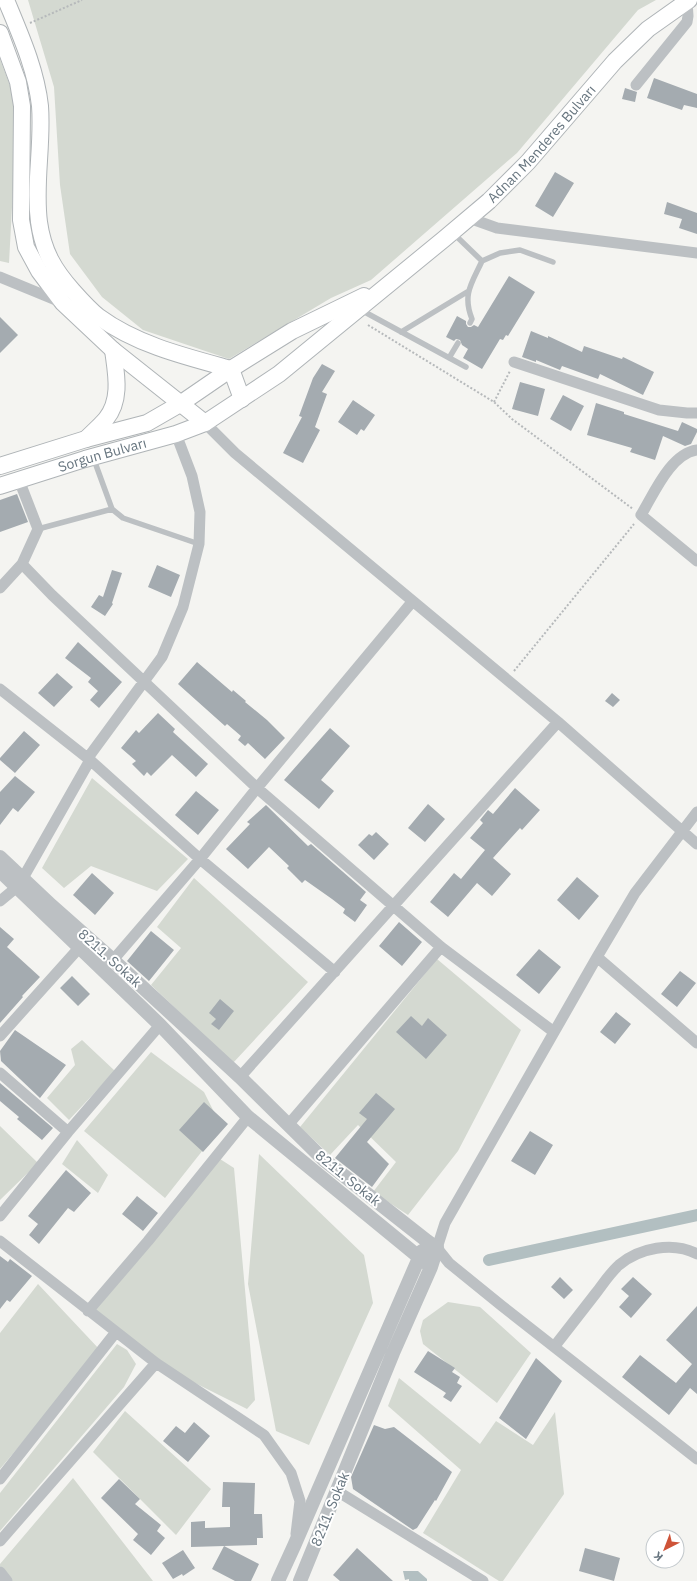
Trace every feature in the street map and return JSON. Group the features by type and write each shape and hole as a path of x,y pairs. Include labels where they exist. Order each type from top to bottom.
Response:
{"main road":[{"path":"6,0 18,28 36,82 40,107 39,221 51,263 67,285 85,304 98,316 121,330 169,350 231,369 242,399"},
{"name":"Adnan Menderes Bulvarı","path":"205,423 279,374 489,201 528,162 615,60 648,29 688,1"},
{"path":"0,33 18,82 22,106 21,220 26,247 39,271 63,303 113,350 205,423"},
{"name":"Adnan Menderes Bulvarı","path":"180,404 231,369 292,331 389,284"},
{"path":"86,439 106,418 115,402 117,386 113,350"},
{"name":"Sorgun Bulvarı","path":"0,466 86,439 147,423 180,404"},
{"name":"Sorgun Bulvarı","path":"0,486 93,457 176,434 205,423"}],"street":[{"path":"636,85 687,22 688,1"},
{"path":"469,218 497,228 697,253"},
{"path":"0,277 63,303"},
{"path":"514,362 659,410 697,413"},
{"path":"205,423 235,453 412,602 558,722 681,832 697,844"},
{"path":"0,901 20,882 90,760 90,755 162,658 183,607 199,544 200,512 192,476 176,434"},
{"path":"697,450 686,454 672,465 641,515 697,561"},
{"path":"0,588 22,564 38,529 19,480"},
{"path":"22,564 52,595 257,788 441,947 554,1032"},
{"path":"113,960 200,859 257,788 412,602"},
{"path":"0,689 90,760 200,859 335,972"},
{"path":"240,1077 394,907 558,722"},
{"path":"278,1581 419,1258 432,1244 445,1224 597,956 635,893 697,812"},
{"name":"8211. Sokak","path":"0,857 20,882 52,906 113,960 240,1077 324,1160 432,1244 431,1267 393,1353 300,1581"},
{"path":"0,871 20,882 79,948 160,1025 248,1117 431,1267 449,1263"},
{"path":"288,1125 441,947"},
{"path":"0,1036 79,948"},
{"path":"597,956 697,1043"},
{"path":"0,1216 68,1132 160,1025"},
{"path":"0,1073 68,1132"},
{"path":"88,1310 148,1241 248,1117"},
{"path":"0,1241 156,1363 264,1435 291,1473 300,1501 294,1546"},
{"path":"432,1244 449,1263 697,1459"},
{"path":"554,1347 613,1272 626,1260 638,1254 664,1247 679,1248 697,1254"},
{"path":"0,1479 116,1332"},
{"path":"0,1540 156,1363"},
{"path":"337,1491 483,1581"},
{"path":"0,1572 6,1581"}],"lane":[{"path":"452,232 482,261"},
{"path":"470,323 472,319 468,309 467,292 482,261 500,253 520,250 553,262"},
{"path":"401,332 467,292"},
{"path":"355,311 401,332 466,367"},
{"path":"449,358 458,343"},
{"path":"93,457 112,509 123,518 199,544"},
{"path":"38,529 112,509"}],"path":[{"path":"18,28 82,0"},
{"path":"355,311 494,402 512,419 641,515 507,680"},
{"path":"494,402 514,362"}],"shaded area":[{"path":"28,0 656,0 638,10 517,153 371,280 331,298 229,359 143,330 102,297 70,254 60,185 54,87"},
{"path":"0,59 12,91 16,133 9,263 0,261"},
{"path":"92,778 188,859 157,891 91,866 64,888 42,868"},
{"path":"194,878 308,982 233,1063 151,985 181,948 157,927"},
{"path":"437,959 521,1030 458,1151 408,1215 373,1192 396,1162 358,1125 330,1155 300,1127"},
{"path":"82,1040 115,1071 69,1120 47,1098 75,1065 71,1049"},
{"path":"151,1052 204,1092 217,1118 218,1131 165,1198 84,1131"},
{"path":"0,1126 38,1163 0,1200"},
{"path":"77,1140 108,1175 98,1193 62,1164"},
{"path":"259,1154 364,1255 373,1303 309,1445 276,1431 248,1284"},
{"path":"220,1159 234,1168 255,1400 247,1409 185,1378 92,1313"},
{"path":"38,1284 100,1350 0,1469 0,1333"},
{"path":"448,1302 480,1307 531,1353 497,1403 423,1344 420,1331 423,1320"},
{"path":"117,1344 127,1350 136,1364 124,1387 0,1531 0,1493"},
{"path":"399,1378 480,1444 496,1421 533,1445 555,1412 564,1494 503,1581 499,1581 423,1533 461,1470 388,1406"},
{"path":"125,1411 211,1489 176,1535 93,1452"},
{"path":"73,1478 153,1581 11,1581 0,1564"},
{"path":"403,1571 418,1571 427,1579 427,1581 405,1580"}],"building":[{"path":"654,78 697,94 697,108 684,105 682,110 647,98"},
{"path":"625,88 637,92 635,102 622,99"},
{"path":"555,172 574,183 553,217 535,206"},
{"path":"667,202 697,213 697,234 679,228 682,219 664,214"},
{"path":"509,276 535,292 508,336 506,335 503,340 500,339 482,369 463,358 468,349 462,345 460,340 456,339 454,341 446,337 457,316 466,321 468,327 474,325 478,327"},
{"path":"0,317 18,335 0,353"},
{"path":"531,331 548,338 548,336 582,352 584,346 622,359 623,357 654,372 643,395 600,374 598,379 562,366 560,370 536,360 536,362 522,357"},
{"path":"322,364 335,371 322,392 327,394 315,427 320,430 303,463 283,453 302,417 299,416 313,378"},
{"path":"520,382 545,389 538,416 512,409"},
{"path":"563,395 584,406 571,431 550,419"},
{"path":"353,400 375,415 364,431 361,429 357,435 338,422"},
{"path":"596,403 624,412 624,414 678,431 682,422 697,429 697,432 691,444 685,446 663,436 655,460 630,452 632,448 587,435"},
{"path":"17,494 28,522 0,532 0,500"},
{"path":"157,565 180,575 171,597 148,587"},
{"path":"112,570 122,573 112,603 113,604 105,616 91,607 99,595 103,597"},
{"path":"78,642 122,682 99,708 90,700 98,691 88,682 91,678 65,658"},
{"path":"197,662 232,692 233,690 246,701 245,702 267,720 285,738 265,759 248,743 245,746 238,740 241,736 227,724 225,726 178,684"},
{"path":"57,673 73,687 54,707 38,693"},
{"path":"612,693 620,700 613,707 605,701"},
{"path":"158,713 175,729 173,732 208,764 196,777 172,755 151,776 147,772 144,776 132,764 136,761 121,748 136,730 139,733"},
{"path":"330,728 350,746 321,780 334,791 319,809 284,780"},
{"path":"24,731 40,745 15,773 0,760 0,758"},
{"path":"15,776 35,792 18,812 13,808 0,825 0,792"},
{"path":"515,788 540,810 522,830 520,828 493,858 511,874 492,896 477,883 448,917 430,902 454,873 461,879 485,850 470,838 483,823 480,820 488,810 493,814"},
{"path":"196,791 219,810 198,835 175,815"},
{"path":"428,804 445,819 425,842 408,828"},
{"path":"266,805 308,846 311,844 366,892 360,900 367,905 355,922 343,913 345,909 332,899 305,880 302,883 287,868 289,866 269,847 248,869 226,849 250,824 247,822"},
{"path":"376,832 389,844 374,860 358,845 369,834 372,836"},
{"path":"92,873 114,893 95,915 73,895"},
{"path":"577,877 599,896 579,920 557,900"},
{"path":"399,922 422,942 402,966 379,946"},
{"path":"0,927 14,939 7,947 40,977 0,1023"},
{"path":"151,931 174,950 149,981 127,961"},
{"path":"539,949 561,967 539,994 516,975"},
{"path":"680,971 696,983 677,1007 661,994"},
{"path":"72,976 90,994 78,1006 60,988"},
{"path":"220,999 234,1011 219,1030 211,1024 216,1019 209,1013"},
{"path":"616,1012 631,1024 615,1044 600,1032"},
{"path":"411,1016 422,1026 428,1018 447,1035 426,1059 396,1032"},
{"path":"15,1030 66,1065 40,1098 1,1061 0,1051"},
{"path":"0,1083 53,1128 42,1140 17,1119 19,1117 0,1101"},
{"path":"376,1093 395,1109 367,1142 389,1164 372,1187 335,1158 367,1119 359,1113"},
{"path":"204,1102 228,1124 203,1152 179,1130"},
{"path":"530,1131 553,1145 535,1175 511,1161"},
{"path":"66,1170 91,1193 74,1212 68,1208 39,1244 29,1235 38,1224 28,1216"},
{"path":"137,1196 158,1213 143,1231 122,1214"},
{"path":"0,1256 8,1262 10,1259 32,1276 10,1302 7,1300 0,1309"},
{"path":"560,1277 573,1290 564,1299 551,1287"},
{"path":"633,1277 652,1294 631,1318 619,1307 629,1296 621,1289"},
{"path":"697,1306 697,1394 690,1388 669,1415 622,1377 640,1355 676,1383 692,1364 666,1340"},
{"path":"428,1351 455,1368 452,1372 460,1377 457,1383 462,1386 451,1402 443,1397 446,1393 414,1372"},
{"path":"536,1358 562,1381 526,1439 499,1418"},
{"path":"194,1422 210,1436 188,1462 163,1441 176,1426 185,1433"},
{"path":"374,1425 385,1429 394,1427 452,1472 436,1501 435,1500 417,1528 413,1530 353,1489 351,1477"},
{"path":"119,1479 140,1499 135,1504 161,1525 157,1531 165,1538 151,1555 133,1540 138,1534 101,1498"},
{"path":"223,1482 255,1483 254,1514 262,1514 263,1538 257,1538 257,1545 191,1547 191,1522 205,1521 205,1528 230,1527 230,1507 222,1507"},
{"path":"224,1546 259,1564 251,1581 235,1581 212,1569"},
{"path":"357,1548 393,1581 340,1581 333,1575"},
{"path":"585,1548 620,1558 614,1581 579,1571"},
{"path":"183,1550 195,1568 183,1576 182,1574 173,1579 162,1563"}],"waterway":[{"path":"489,1260 697,1215"}]}
